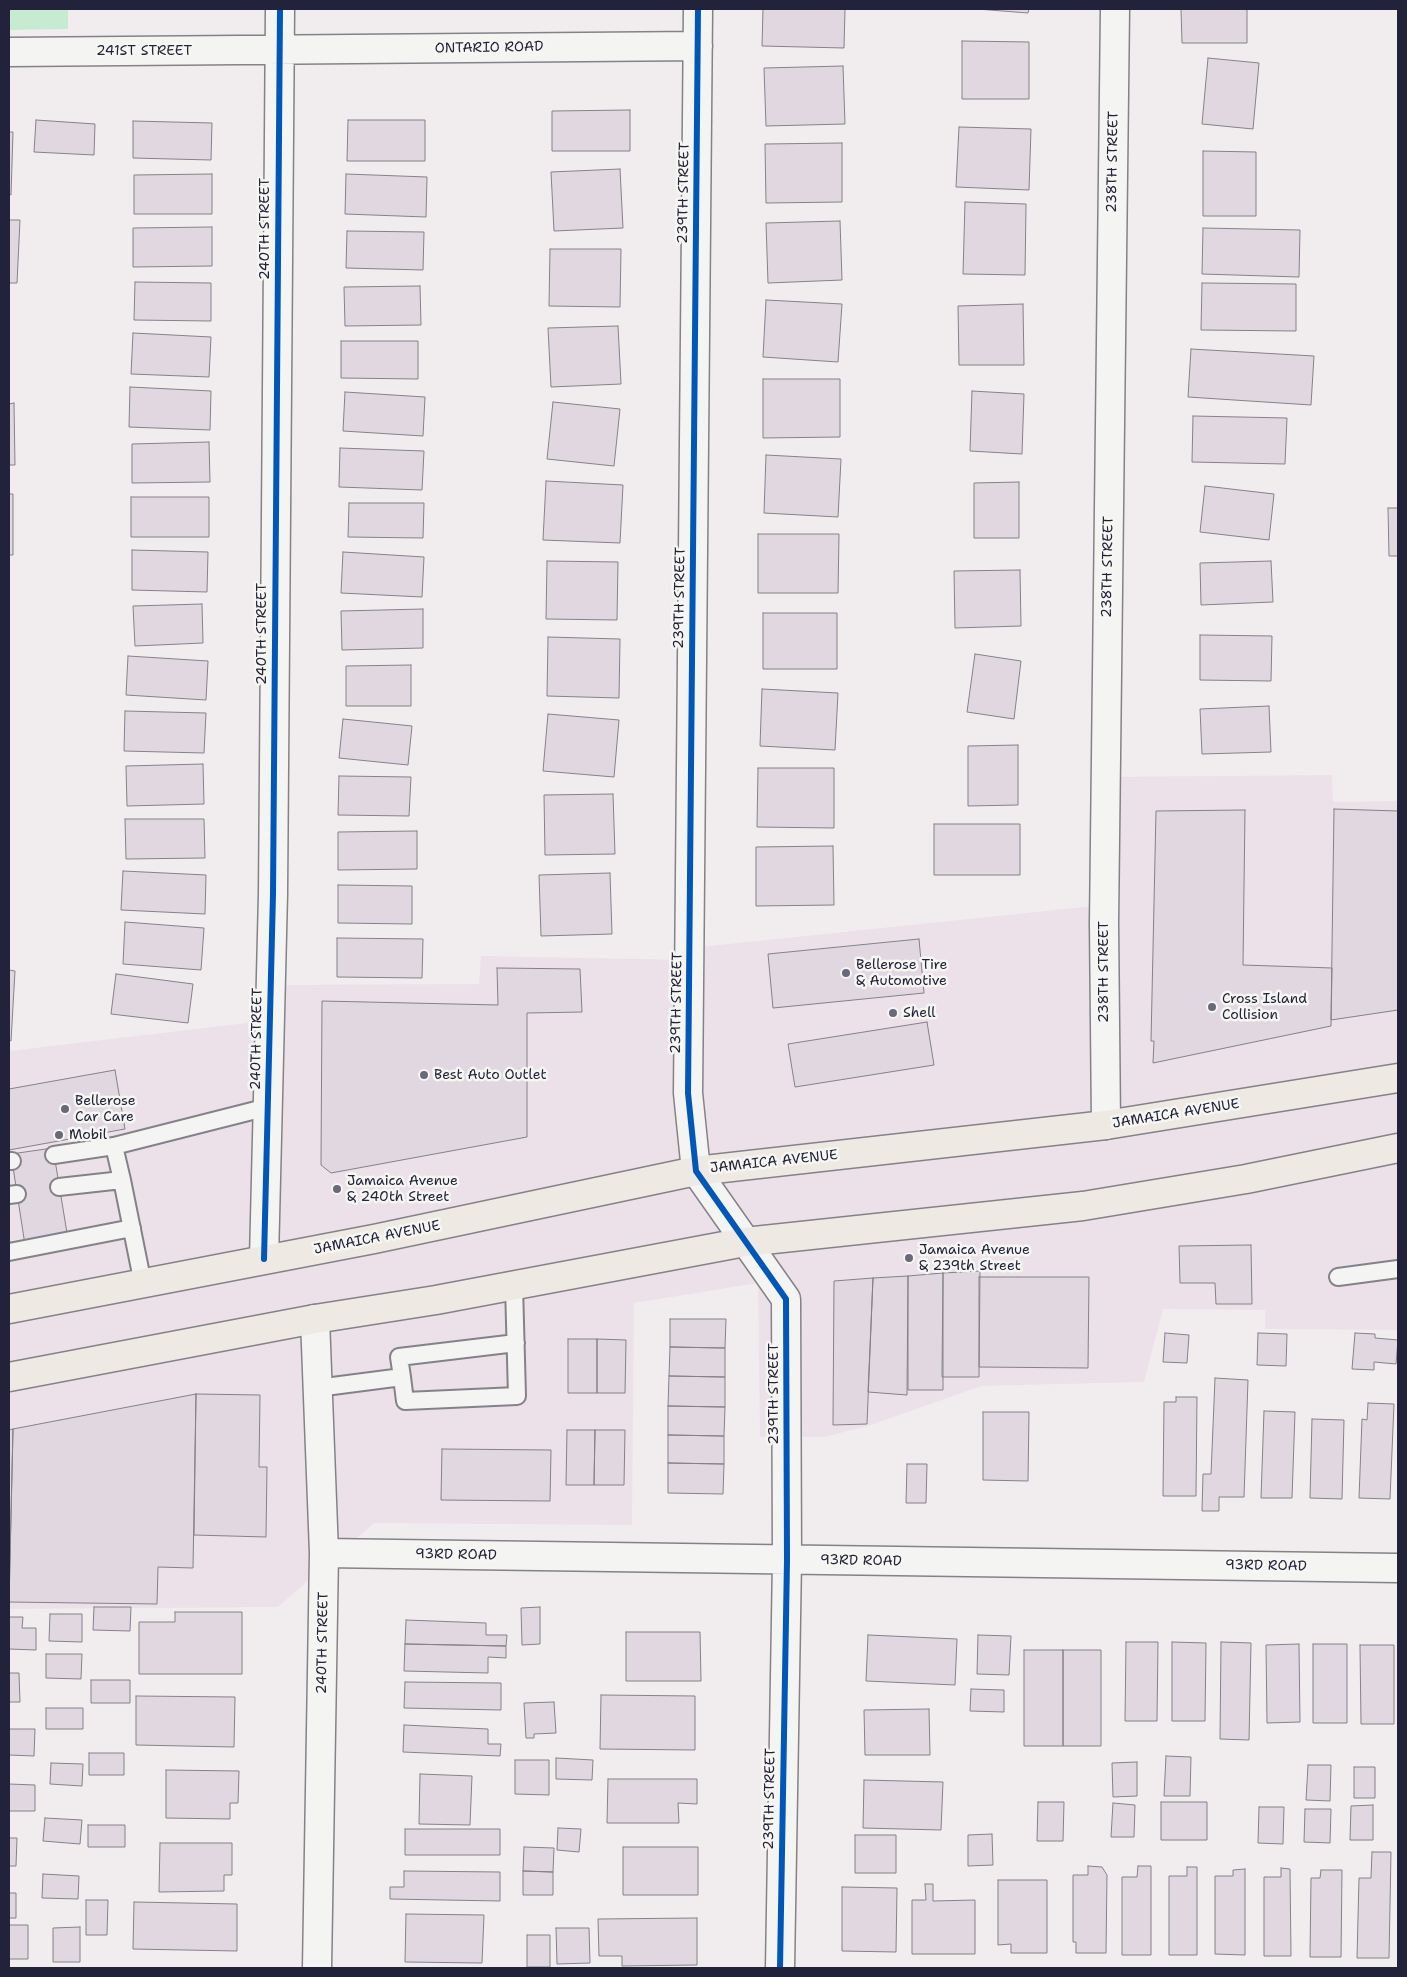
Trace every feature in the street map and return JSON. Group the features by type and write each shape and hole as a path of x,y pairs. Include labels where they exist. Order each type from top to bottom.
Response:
{"main road":[{"name":"JAMAICA AVENUE","path":"9,1309 374,1239 696,1171 1106,1125 1398,1078"},
{"path":"9,1377 315,1319 514,1286 745,1242 1083,1206 1246,1179 1398,1148"}],"street":[{"name":"240TH STREET","path":"264,1260 273,874 280,9"},
{"name":"239TH STREET","path":"698,9 688,1083 696,1171 786,1299 787,1560 780,1968"},
{"name":"238TH STREET","path":"1106,1125 1104,913 1115,9"},
{"name":"ONTARIO ROAD","path":"279,50 698,46"},
{"name":"241ST STREET","path":"9,52 279,50"},
{"name":"240TH STREET","path":"315,1319 324,1553 317,1968"},
{"name":"93RD ROAD","path":"324,1553 1398,1568"}],"lane":[{"path":"54,1155 114,1146 268,1107"},
{"path":"114,1146 143,1284"},
{"path":"59,1187 122,1180"},
{"path":"9,1252 132,1228"},
{"path":"1338,1277 1398,1269"},
{"path":"514,1286 516,1343 517,1396 405,1401 399,1357 516,1343"},
{"path":"317,1388 402,1377"}],"shaded area":[{"path":"1332,775 1333,802 1398,801 1398,1330 1265,1329 1265,1310 1163,1309 1144,1382 981,1386 871,1425 825,1437 760,1437 758,1283 634,1303 632,1525 374,1523 278,1607 9,1609 9,1051 272,1020 273,985 479,984 481,956 690,960 690,948 1103,905 1105,777"}],"green space":[{"path":"9,9 68,9 68,29 9,30"}],"building":[{"path":"763,9 845,9 844,48 762,46"},
{"path":"977,9 1029,9 1028,13"},
{"path":"1181,9 1247,9 1247,43 1182,43"},
{"path":"962,41 1029,42 1029,99 962,99"},
{"path":"1208,58 1259,63 1253,129 1202,124"},
{"path":"843,66 845,124 766,126 764,68"},
{"path":"630,110 630,151 552,151 552,111"},
{"path":"36,120 95,124 94,155 34,152"},
{"path":"348,120 425,120 425,161 347,161"},
{"path":"133,121 212,123 211,160 133,158"},
{"path":"959,127 1031,129 1029,190 956,187"},
{"path":"9,132 13,132 11,195 9,194"},
{"path":"842,143 842,202 766,203 765,144"},
{"path":"1203,151 1256,152 1256,216 1203,216"},
{"path":"620,169 623,228 554,231 551,172"},
{"path":"212,174 212,214 134,214 134,175"},
{"path":"346,174 427,177 426,217 345,214"},
{"path":"965,202 1026,204 1025,275 963,274"},
{"path":"9,220 20,220 17,283 9,283"},
{"path":"840,221 842,280 768,283 766,223"},
{"path":"212,227 212,266 133,267 133,228"},
{"path":"1203,228 1300,230 1299,277 1202,274"},
{"path":"347,231 424,232 423,270 346,268"},
{"path":"550,249 621,249 620,307 549,306"},
{"path":"135,282 211,283 211,321 134,320"},
{"path":"1202,283 1296,284 1296,331 1201,330"},
{"path":"420,286 421,325 345,326 344,287"},
{"path":"766,300 842,304 838,362 763,357"},
{"path":"1023,304 1024,365 959,365 958,306"},
{"path":"618,326 621,384 551,387 548,328"},
{"path":"133,333 211,337 209,377 131,374"},
{"path":"341,341 418,341 418,379 341,378"},
{"path":"1191,349 1314,356 1311,405 1188,397"},
{"path":"763,379 840,379 840,437 763,438"},
{"path":"130,387 211,391 210,430 129,427"},
{"path":"972,391 1024,394 1022,454 970,451"},
{"path":"345,392 425,397 423,436 343,431"},
{"path":"553,402 620,409 614,466 547,459"},
{"path":"14,403 15,465 9,465 9,404"},
{"path":"1193,416 1287,418 1285,464 1192,462"},
{"path":"209,442 210,482 132,483 132,444"},
{"path":"340,448 424,451 422,490 339,487"},
{"path":"766,455 841,459 838,517 764,513"},
{"path":"546,481 623,485 620,543 543,540"},
{"path":"1019,482 1019,538 974,538 974,483"},
{"path":"1205,486 1274,494 1269,540 1200,532"},
{"path":"9,494 13,494 13,555 9,555"},
{"path":"131,497 209,497 209,537 131,537"},
{"path":"349,503 424,503 423,538 348,537"},
{"path":"1388,508 1398,508 1398,556 1389,556"},
{"path":"758,534 839,534 838,593 758,593"},
{"path":"132,550 208,552 207,592 132,590"},
{"path":"343,552 424,557 422,597 341,593"},
{"path":"547,561 618,562 617,620 546,619"},
{"path":"1271,561 1273,602 1201,605 1200,563"},
{"path":"1020,570 1021,626 955,628 954,571"},
{"path":"202,604 203,643 135,646 133,606"},
{"path":"423,609 423,648 342,650 341,611"},
{"path":"763,613 837,613 837,669 763,669"},
{"path":"1200,635 1272,636 1271,681 1200,680"},
{"path":"548,637 620,639 619,698 547,696"},
{"path":"975,654 1021,661 1014,719 967,712"},
{"path":"128,656 208,661 206,700 126,695"},
{"path":"411,665 411,706 346,706 346,666"},
{"path":"762,689 838,693 835,750 760,746"},
{"path":"1269,706 1271,752 1202,754 1200,709"},
{"path":"125,711 206,713 204,753 124,751"},
{"path":"548,714 619,720 614,777 543,771"},
{"path":"343,719 412,726 408,765 339,758"},
{"path":"1018,745 1018,805 968,806 968,746"},
{"path":"203,764 204,804 127,806 126,766"},
{"path":"758,768 834,768 834,828 757,827"},
{"path":"339,776 411,777 409,816 338,815"},
{"path":"613,794 615,854 545,855 544,795"},
{"path":"1334,809 1398,811 1398,1010 1331,1020"},
{"path":"1245,810 1243,965 1332,968 1331,1026 1153,1063 1154,1041 1151,1041 1156,811"},
{"path":"125,819 204,819 205,858 126,859"},
{"path":"934,824 1020,824 1020,875 934,875"},
{"path":"417,831 417,869 338,870 338,832"},
{"path":"833,846 834,905 756,906 756,847"},
{"path":"123,871 206,875 205,914 121,910"},
{"path":"610,873 612,934 541,936 539,875"},
{"path":"338,885 412,886 412,924 338,923"},
{"path":"125,922 204,928 201,970 123,964"},
{"path":"337,938 423,939 422,978 337,977"},
{"name":"Bellerose Tire & Automotive","path":"919,939 924,993 773,1008 768,954"},
{"name":"Best Auto Outlet","path":"497,968 580,969 582,1012 527,1013 527,1137 331,1173 321,1165 322,1001 498,1005"},
{"path":"9,970 15,971 11,1041 9,1040"},
{"path":"116,974 193,984 188,1023 111,1014"},
{"path":"927,1022 934,1065 795,1087 788,1044"},
{"name":"Bellerose Car Care","path":"115,1070 125,1129 9,1150 9,1089"},
{"path":"53,1148 68,1239 25,1245 11,1154"},
{"path":"1251,1245 1252,1304 1216,1304 1215,1283 1180,1283 1179,1246"},
{"path":"980,1271 979,1377 942,1377 943,1273"},
{"path":"943,1273 943,1390 908,1390 908,1276"},
{"path":"908,1276 907,1395 868,1392 873,1278"},
{"path":"979,1277 1089,1277 1088,1368 979,1367"},
{"path":"873,1278 867,1424 833,1425 834,1281"},
{"path":"670,1319 726,1319 725,1348 670,1347"},
{"path":"1165,1333 1189,1335 1187,1363 1163,1362"},
{"path":"1258,1333 1287,1334 1286,1366 1257,1365"},
{"path":"1355,1333 1375,1334 1375,1338 1398,1340 1396,1364 1374,1362 1374,1370 1352,1369"},
{"path":"568,1339 597,1339 597,1393 568,1393"},
{"path":"597,1339 626,1340 625,1393 597,1393"},
{"path":"670,1347 725,1348 725,1377 669,1376"},
{"path":"669,1376 725,1377 725,1407 668,1406"},
{"path":"1215,1378 1248,1380 1244,1497 1219,1497 1219,1511 1202,1511 1203,1474 1211,1474"},
{"path":"196,1394 260,1395 259,1467 267,1467 266,1537 194,1535"},
{"path":"196,1394 193,1568 158,1567 157,1604 9,1602 13,1429"},
{"path":"1176,1397 1197,1397 1196,1496 1163,1496 1164,1402 1176,1402"},
{"path":"1368,1403 1394,1404 1390,1499 1359,1498 1362,1419 1367,1420"},
{"path":"668,1406 725,1407 724,1436 668,1435"},
{"path":"1264,1411 1295,1412 1292,1498 1261,1498"},
{"path":"983,1412 1029,1412 1028,1481 983,1480"},
{"path":"1312,1419 1344,1420 1342,1499 1310,1498"},
{"path":"13,1429 9,1602 9,1430"},
{"path":"567,1430 595,1430 594,1485 566,1485"},
{"path":"595,1430 625,1430 624,1485 594,1485"},
{"path":"668,1435 724,1436 724,1464 668,1463"},
{"path":"442,1449 551,1450 550,1501 441,1500"},
{"path":"668,1463 724,1464 723,1494 668,1493"},
{"path":"907,1464 927,1464 926,1503 906,1503"},
{"path":"94,1607 131,1607 130,1631 93,1630"},
{"path":"540,1607 540,1644 522,1645 521,1608"},
{"path":"175,1612 242,1612 242,1674 139,1674 139,1622 175,1622"},
{"path":"50,1614 82,1614 82,1642 49,1641"},
{"path":"9,1617 23,1617 22,1628 36,1628 36,1650 9,1649"},
{"path":"406,1620 486,1623 486,1635 507,1635 506,1646 405,1644"},
{"path":"626,1632 700,1632 701,1681 626,1681"},
{"path":"868,1635 957,1639 955,1685 866,1681"},
{"path":"978,1635 1011,1636 1009,1675 977,1674"},
{"path":"1126,1642 1158,1642 1157,1721 1125,1721"},
{"path":"1172,1642 1206,1643 1205,1721 1172,1721"},
{"path":"1221,1642 1251,1643 1249,1740 1220,1739"},
{"path":"405,1644 506,1646 506,1658 488,1657 488,1673 404,1671"},
{"path":"1299,1644 1300,1722 1267,1723 1266,1645"},
{"path":"1313,1644 1347,1644 1347,1723 1313,1723"},
{"path":"1360,1645 1394,1645 1394,1724 1361,1724"},
{"path":"1024,1650 1063,1650 1063,1746 1024,1746"},
{"path":"1063,1650 1101,1650 1101,1746 1063,1746"},
{"path":"46,1654 82,1654 81,1679 46,1678"},
{"path":"9,1673 19,1673 20,1702 9,1702"},
{"path":"91,1680 130,1680 130,1703 91,1703"},
{"path":"405,1682 501,1683 501,1710 404,1708"},
{"path":"971,1689 1004,1690 1004,1712 970,1711"},
{"path":"601,1695 695,1696 695,1750 600,1749"},
{"path":"136,1696 235,1697 234,1747 136,1745"},
{"path":"554,1702 556,1733 534,1734 534,1738 526,1738 524,1703"},
{"path":"46,1708 83,1708 83,1729 46,1729"},
{"path":"929,1709 930,1755 865,1755 864,1710"},
{"path":"404,1725 488,1729 488,1744 501,1744 500,1756 403,1752"},
{"path":"9,1729 35,1729 34,1756 9,1755"},
{"path":"89,1753 124,1753 124,1775 89,1775"},
{"path":"1166,1756 1191,1757 1190,1796 1164,1796"},
{"path":"556,1758 593,1760 592,1780 556,1779"},
{"path":"515,1760 549,1760 549,1795 515,1794"},
{"path":"1137,1762 1137,1796 1113,1797 1112,1763"},
{"path":"51,1763 83,1764 82,1786 50,1784"},
{"path":"1308,1765 1331,1765 1330,1801 1306,1800"},
{"path":"1354,1767 1375,1767 1375,1798 1354,1798"},
{"path":"166,1770 239,1771 238,1803 230,1803 230,1819 166,1818"},
{"path":"420,1774 472,1776 470,1825 419,1824"},
{"path":"608,1779 697,1779 697,1804 678,1803 679,1823 607,1823"},
{"path":"864,1780 943,1782 941,1830 863,1828"},
{"path":"9,1784 35,1785 35,1811 9,1811"},
{"path":"1038,1802 1064,1802 1063,1841 1037,1841"},
{"path":"1161,1802 1207,1802 1207,1840 1161,1840"},
{"path":"1113,1803 1135,1805 1134,1837 1111,1837"},
{"path":"1373,1805 1373,1840 1350,1840 1351,1806"},
{"path":"1259,1807 1284,1807 1283,1844 1258,1843"},
{"path":"1305,1809 1331,1809 1330,1843 1304,1842"},
{"path":"45,1818 82,1820 80,1844 43,1841"},
{"path":"88,1825 125,1825 125,1847 88,1847"},
{"path":"558,1828 581,1829 579,1852 557,1850"},
{"path":"405,1829 500,1829 500,1855 405,1855"},
{"path":"992,1834 993,1865 968,1866 968,1835"},
{"path":"855,1835 896,1835 896,1873 855,1873"},
{"path":"9,1838 17,1838 16,1866 9,1866"},
{"path":"160,1843 232,1843 232,1875 224,1875 224,1891 159,1892"},
{"path":"524,1847 554,1848 553,1872 523,1871"},
{"path":"623,1847 698,1847 698,1895 623,1895"},
{"path":"1372,1852 1391,1852 1389,1958 1357,1958 1359,1878 1371,1878"},
{"path":"1088,1866 1102,1867 1107,1875 1106,1953 1076,1953 1076,1942 1073,1942 1073,1875 1088,1875"},
{"path":"1138,1866 1151,1866 1151,1955 1122,1955 1122,1877 1137,1877"},
{"path":"1187,1867 1197,1867 1197,1955 1169,1955 1169,1876 1187,1876"},
{"path":"1281,1868 1290,1869 1291,1956 1264,1956 1264,1877 1281,1877"},
{"path":"1245,1869 1245,1955 1215,1954 1215,1876 1233,1876 1233,1870"},
{"path":"1321,1870 1342,1870 1341,1957 1310,1957 1311,1878 1320,1878"},
{"path":"404,1871 500,1872 500,1901 390,1899 390,1887 404,1887"},
{"path":"523,1871 553,1872 553,1895 523,1895"},
{"path":"43,1874 79,1876 78,1899 42,1898"},
{"path":"998,1880 1047,1880 1047,1953 1011,1953 1011,1944 998,1945"},
{"path":"925,1884 933,1884 933,1901 975,1900 975,1954 912,1954 912,1900 926,1900"},
{"path":"842,1887 897,1888 896,1952 842,1951"},
{"path":"9,1893 16,1893 16,1918 9,1918"},
{"path":"86,1900 108,1900 107,1935 86,1935"},
{"path":"134,1902 237,1904 237,1951 133,1949"},
{"path":"406,1914 484,1915 482,1963 405,1962"},
{"path":"697,1918 697,1965 622,1966 622,1956 599,1956 598,1919"},
{"path":"9,1925 28,1925 28,1959 9,1959"},
{"path":"80,1927 80,1962 53,1962 53,1928"},
{"path":"556,1928 589,1928 590,1963 557,1964"},
{"path":"527,1935 550,1935 550,1967 527,1967"}],"cycle path":[{"path":"264,1259 273,894 280,9"},
{"path":"698,9 688,1093 696,1171 786,1299 787,1560 780,1968"}],"place":[{"name":"Bellerose Tire & Automotive","path":"846,973"},
{"name":"Cross Island Collision","path":"1212,1007"},
{"name":"Shell","path":"893,1013"},
{"name":"Best Auto Outlet","path":"424,1075"},
{"name":"Bellerose Car Care","path":"65,1109"},
{"name":"Mobil","path":"59,1135"},
{"name":"Jamaica Avenue & 240th Street","path":"337,1189"},
{"name":"Jamaica Avenue & 239th Street","path":"909,1258"}]}
